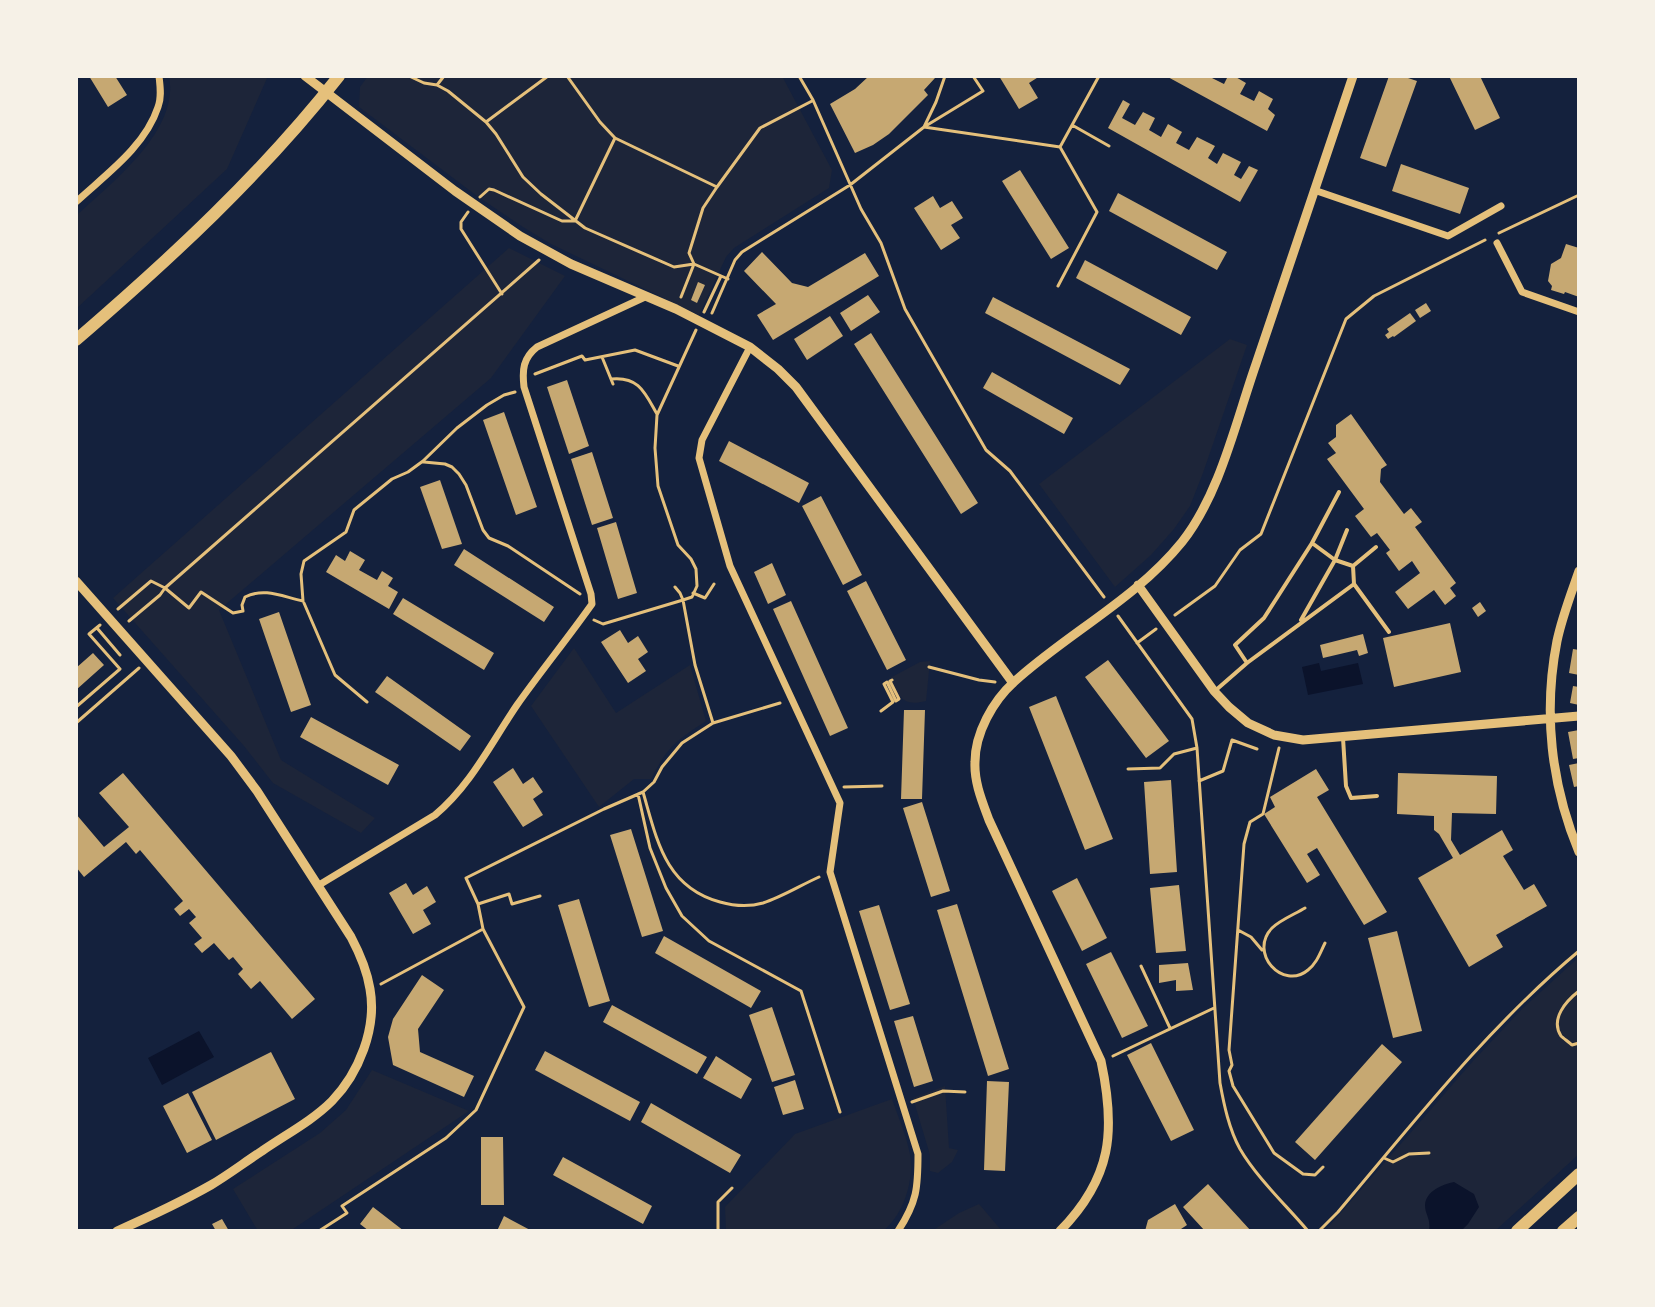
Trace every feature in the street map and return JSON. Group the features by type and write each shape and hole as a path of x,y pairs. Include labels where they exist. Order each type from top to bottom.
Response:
{"main road":[{"path":"76,340 206,223 339,76"},
{"path":"1517,1231 1579,1174"},
{"path":"1563,1231 1579,1217"}],"street":[{"path":"76,202 144,135 161,96 159,76"},
{"path":"305,76 488,215 547,252 707,324 750,347 778,369 796,387 1013,683"},
{"path":"1060,1231 1081,1208 1098,1179 1105,1157 1109,1107 1101,1061 989,820 976,779 977,745 990,712 1013,683 1162,565 1194,525 1210,496 1353,76"},
{"path":"1314,190 1448,236 1501,206"},
{"path":"1497,243 1522,292 1579,312"},
{"path":"319,885 435,815 450,802 473,775 517,706 592,604 522,374 525,361 537,347 645,297"},
{"path":"750,347 702,440 699,458 730,566 840,803 830,872 918,1154 916,1194 898,1231"},
{"path":"1579,571 1557,641 1550,718 1559,796 1579,852"},
{"path":"76,581 231,756 257,791 319,885 362,958 371,990 371,1022 363,1048 354,1072 333,1100 316,1115 212,1184 117,1231"},
{"path":"1138,585 1214,691 1248,723 1274,735 1303,740 1579,716"}],"lane":[{"path":"1247,663 1235,645 1264,618 1312,543 1339,492"},
{"path":"1300,622 1335,560 1347,530"},
{"path":"1312,543 1335,560 1353,566"},
{"path":"1353,566 1376,547"},
{"path":"1353,566 1354,584 1389,632"},
{"path":"1214,691 1300,622 1354,584"},
{"path":"1343,736 1346,786 1351,798 1377,796"}],"path":[{"path":"409,76 437,85 486,122 523,177 575,221 599,235 674,267"},
{"path":"437,85 444,76"},
{"path":"486,122 548,76"},
{"path":"567,76 615,138 717,187"},
{"path":"799,76 813,100 861,209 881,243 905,309 986,450 1010,471 1087,574"},
{"path":"924,127 945,76"},
{"path":"707,324 735,260 742,252 850,185 924,127 983,91 973,76"},
{"path":"1060,147 1099,76"},
{"path":"676,309 694,264 689,253 703,208 760,128 813,100"},
{"path":"1072,125 1109,146"},
{"path":"924,127 1060,147"},
{"path":"575,221 615,138"},
{"path":"1058,286 1097,212 1060,147"},
{"path":"1185,608 1215,586 1240,550 1261,534 1346,319 1374,296 1579,195"},
{"path":"1094,219 1102,224"},
{"path":"129,621 547,252"},
{"path":"667,272 674,267 694,264 728,279"},
{"path":"584,614 603,624 692,597 697,586 696,569 678,545 658,486 655,448 657,415 721,276"},
{"path":"532,375 582,356 585,360 635,350 678,366"},
{"path":"602,357 612,382 621,378 638,385 657,415"},
{"path":"367,702 335,675 303,601 301,574 304,561 346,532 354,510 392,479 423,461 457,428 487,405 519,390"},
{"path":"423,461 445,464 459,474 489,538 508,546 581,595 591,594"},
{"path":"118,609 151,581 165,588 189,608 201,592 233,613 243,611 245,597 261,592 303,601"},
{"path":"693,593 705,598 714,584"},
{"path":"675,587 683,600 695,665 713,723"},
{"path":"76,707 120,669 89,634 107,618"},
{"path":"96,627 120,655"},
{"path":"1132,636 1192,719 1197,748 1220,1083 1232,1129 1240,1149 1254,1168 1308,1231"},
{"path":"1137,643 1146,636"},
{"path":"929,667 979,680"},
{"path":"76,723 139,668"},
{"path":"881,711 893,702 884,684 887,682 896,701 899,699 892,680"},
{"path":"319,1231 347,1213 342,1206 446,1138 476,1110 524,1007 483,929 478,904 466,878 640,793 654,782 682,743 713,723 791,699"},
{"path":"1282,736 1263,814 1250,822 1244,844 1229,1050 1232,1065 1229,1071 1233,1086 1274,1153 1303,1174 1315,1175 1323,1167"},
{"path":"1199,781 1223,771 1232,740 1257,749"},
{"path":"1128,769 1160,768 1174,754 1197,748"},
{"path":"833,787 882,786"},
{"path":"640,793 667,863 679,880 711,900 745,906 764,903 830,872"},
{"path":"640,793 650,848 666,888 682,916 709,941 801,991 840,1112"},
{"path":"478,904 509,894 512,904 540,896"},
{"path":"1264,952 1266,938 1273,927 1305,908"},
{"path":"371,990 483,929"},
{"path":"1238,930 1251,937 1264,952 1268,964 1279,973 1290,976 1305,973 1316,962 1325,943"},
{"path":"1319,1231 1476,1051 1531,994 1579,951"},
{"path":"1141,966 1170,1028"},
{"path":"1579,991 1563,1005 1558,1024 1562,1037 1572,1045 1579,1043"},
{"path":"1101,1061 1214,1008"},
{"path":"916,1100 943,1091 965,1092"},
{"path":"1384,1158 1393,1162 1409,1154 1429,1153"},
{"path":"718,1231 718,1202 732,1188"}],"shaded area":[{"path":"169,76 268,76 227,169 76,309 76,216 124,172 154,136 170,96"},
{"path":"368,76 782,76 832,170 829,188 734,248 726,257 699,315 551,244 477,196 359,107 360,87"},
{"path":"509,248 565,276 491,378 219,610 281,760 375,818 361,833 273,783 113,598"},
{"path":"1230,339 1247,345 1190,506 1151,555 1115,587 1039,484"},
{"path":"574,648 616,713 690,665 706,721 674,745 651,779 634,779 599,807 531,706"},
{"path":"930,661 926,701 912,703 903,699 890,678 920,662"},
{"path":"1319,663 1321,671 1358,663 1363,684 1308,695 1302,667"},
{"path":"1579,957 1579,1154 1495,1231 1325,1231 1473,1061 1522,1009"},
{"path":"199,1031 214,1057 162,1085 148,1058"},
{"path":"372,1070 469,1111 290,1231 258,1231 233,1189 320,1133 346,1110"},
{"path":"945,1086 949,1148 958,1150 952,1162 938,1173 930,1171 930,1155 913,1098"},
{"path":"892,1099 905,1134 911,1165 909,1186 902,1206 883,1231 726,1231 725,1207 795,1134"},
{"path":"1454,1182 1474,1194 1479,1207 1461,1231 1429,1231 1425,1208 1428,1196 1445,1184"},
{"path":"979,1204 1002,1231 932,1231 959,1213"}],"building":[{"path":"89,76 115,76 127,95 108,107"},
{"path":"869,76 935,78 924,90 928,95 889,134 855,153 830,104"},
{"path":"999,76 1040,76 1029,83 1038,98 1019,109"},
{"path":"1166,76 1213,76 1224,84 1228,76 1234,76 1246,83 1240,94 1254,101 1259,91 1273,99 1268,109 1275,115 1267,131"},
{"path":"1389,76 1417,81 1386,167 1360,158"},
{"path":"1449,76 1480,76 1500,118 1475,130"},
{"path":"1123,100 1130,104 1122,118 1135,125 1143,112 1155,118 1149,130 1161,137 1168,124 1182,132 1176,143 1189,150 1197,137 1215,146 1208,158 1217,164 1223,153 1241,162 1234,175 1241,179 1249,166 1258,170 1240,202 1108,128"},
{"path":"1401,164 1469,188 1460,214 1392,191"},
{"path":"1020,170 1069,248 1051,259 1002,181"},
{"path":"1118,193 1227,252 1217,270 1109,211"},
{"path":"933,196 940,208 952,201 963,218 951,225 960,238 941,250 914,208"},
{"path":"1566,244 1579,248 1579,297 1551,290 1548,281 1551,264 1561,258"},
{"path":"762,252 792,283 808,287 865,253 879,276 773,340 757,315 776,304 744,271"},
{"path":"1085,260 1191,317 1181,335 1076,278"},
{"path":"698,282 705,285 697,303 691,300"},
{"path":"868,295 880,312 851,331 840,313"},
{"path":"993,297 1130,369 1120,385 985,313"},
{"path":"1426,303 1431,311 1420,318 1415,310"},
{"path":"1410,313 1416,321 1388,339 1385,335 1389,332 1387,329"},
{"path":"830,316 843,336 807,360 794,339"},
{"path":"871,333 978,503 961,514 854,344"},
{"path":"992,372 1073,418 1064,434 983,388"},
{"path":"567,380 589,446 569,454 547,387"},
{"path":"504,412 537,507 516,515 483,420"},
{"path":"1351,414 1387,465 1381,469 1380,482 1404,514 1411,508 1422,522 1415,527 1456,583 1450,588 1456,596 1445,605 1434,590 1408,609 1395,592 1420,573 1412,561 1399,571 1386,553 1390,550 1377,533 1371,537 1355,516 1364,509 1327,459 1336,453 1328,443 1336,437 1336,425"},
{"path":"729,441 809,483 799,503 719,461"},
{"path":"592,452 613,518 592,525 571,459"},
{"path":"440,480 462,544 442,549 420,487"},
{"path":"821,496 862,575 843,585 802,506"},
{"path":"616,522 637,593 618,599 597,528"},
{"path":"464,549 554,607 544,622 454,565"},
{"path":"350,551 365,560 359,570 377,580 382,571 393,578 388,586 398,592 389,609 326,572 336,555 345,561"},
{"path":"772,563 786,595 768,604 754,572"},
{"path":"866,581 906,660 887,670 847,591"},
{"path":"403,598 494,653 484,670 393,614"},
{"path":"791,601 848,728 830,736 773,609"},
{"path":"1480,602 1486,611 1478,617 1472,608"},
{"path":"279,612 311,705 291,712 259,619"},
{"path":"1450,623 1461,672 1394,687 1383,638"},
{"path":"620,630 628,643 638,636 648,652 638,659 646,671 628,683 601,642"},
{"path":"1363,634 1368,653 1359,656 1357,650 1323,658 1320,645"},
{"path":"1573,649 1579,650 1579,675 1569,673"},
{"path":"93,653 104,665 76,690 76,668"},
{"path":"1108,660 1169,741 1146,758 1085,677"},
{"path":"387,676 471,736 460,751 375,692"},
{"path":"1573,686 1579,687 1579,705 1570,703"},
{"path":"1056,696 1113,839 1085,850 1029,707"},
{"path":"904,710 925,710 922,799 901,799"},
{"path":"311,717 399,765 388,785 300,737"},
{"path":"1579,730 1579,758 1573,759 1568,732"},
{"path":"1579,763 1579,786 1574,787 1569,765"},
{"path":"513,768 523,784 533,777 543,792 533,799 543,815 523,827 493,782"},
{"path":"1316,769 1329,790 1317,797 1387,912 1364,925 1317,848 1307,854 1320,875 1307,883 1264,814 1275,807 1270,797"},
{"path":"123,773 315,999 292,1019 260,981 251,989 238,974 243,969 233,957 229,960 214,943 202,953 194,944 202,938 189,923 196,917 189,909 180,916 174,909 183,901 140,850 136,854 126,842 84,877 76,867 76,814 104,847 129,827 99,793"},
{"path":"1398,773 1497,776 1496,814 1452,813 1451,840 1460,855 1502,830 1513,850 1503,856 1524,890 1534,884 1547,906 1496,935 1503,947 1469,967 1418,878 1453,858 1434,830 1434,816 1397,814"},
{"path":"1171,780 1177,872 1150,874 1144,782"},
{"path":"922,802 950,891 931,897 903,808"},
{"path":"631,829 663,931 642,937 610,835"},
{"path":"1077,878 1107,938 1082,951 1052,891"},
{"path":"406,883 413,895 427,886 436,902 423,910 431,924 413,934 389,893"},
{"path":"1179,885 1186,951 1156,953 1150,888"},
{"path":"579,899 610,1001 589,1007 558,905"},
{"path":"957,904 1009,1069 988,1076 937,910"},
{"path":"879,905 910,1004 890,1010 859,911"},
{"path":"1397,931 1422,1031 1393,1038 1368,938"},
{"path":"664,936 761,991 751,1008 655,953"},
{"path":"1111,952 1148,1026 1122,1038 1086,964"},
{"path":"1188,963 1193,990 1176,991 1176,980 1159,983 1159,965"},
{"path":"422,975 444,990 418,1029 420,1052 474,1076 464,1097 393,1065 388,1037 393,1019"},
{"path":"612,1005 707,1057 697,1074 603,1022"},
{"path":"772,1007 795,1075 772,1082 749,1015"},
{"path":"913,1016 933,1081 914,1087 894,1021"},
{"path":"1151,1043 1194,1130 1171,1141 1127,1055"},
{"path":"1382,1044 1402,1062 1315,1160 1295,1142"},
{"path":"545,1051 640,1102 630,1121 535,1070"},
{"path":"271,1052 295,1099 216,1140 192,1092"},
{"path":"716,1056 752,1079 741,1099 703,1078"},
{"path":"795,1080 804,1109 783,1115 774,1087"},
{"path":"987,1081 1009,1082 1005,1171 984,1170"},
{"path":"188,1093 212,1140 187,1153 163,1106"},
{"path":"651,1103 741,1155 730,1173 641,1122"},
{"path":"481,1137 503,1137 504,1205 481,1205"},
{"path":"563,1157 652,1206 643,1224 553,1175"},
{"path":"1208,1184 1251,1231 1205,1231 1183,1207"},
{"path":"1175,1204 1187,1225 1178,1231 1145,1231 1148,1220"},
{"path":"373,1207 404,1231 369,1231 360,1224"},
{"path":"504,1216 532,1231 497,1231"},
{"path":"222,1219 229,1231 216,1231 212,1224"}]}
